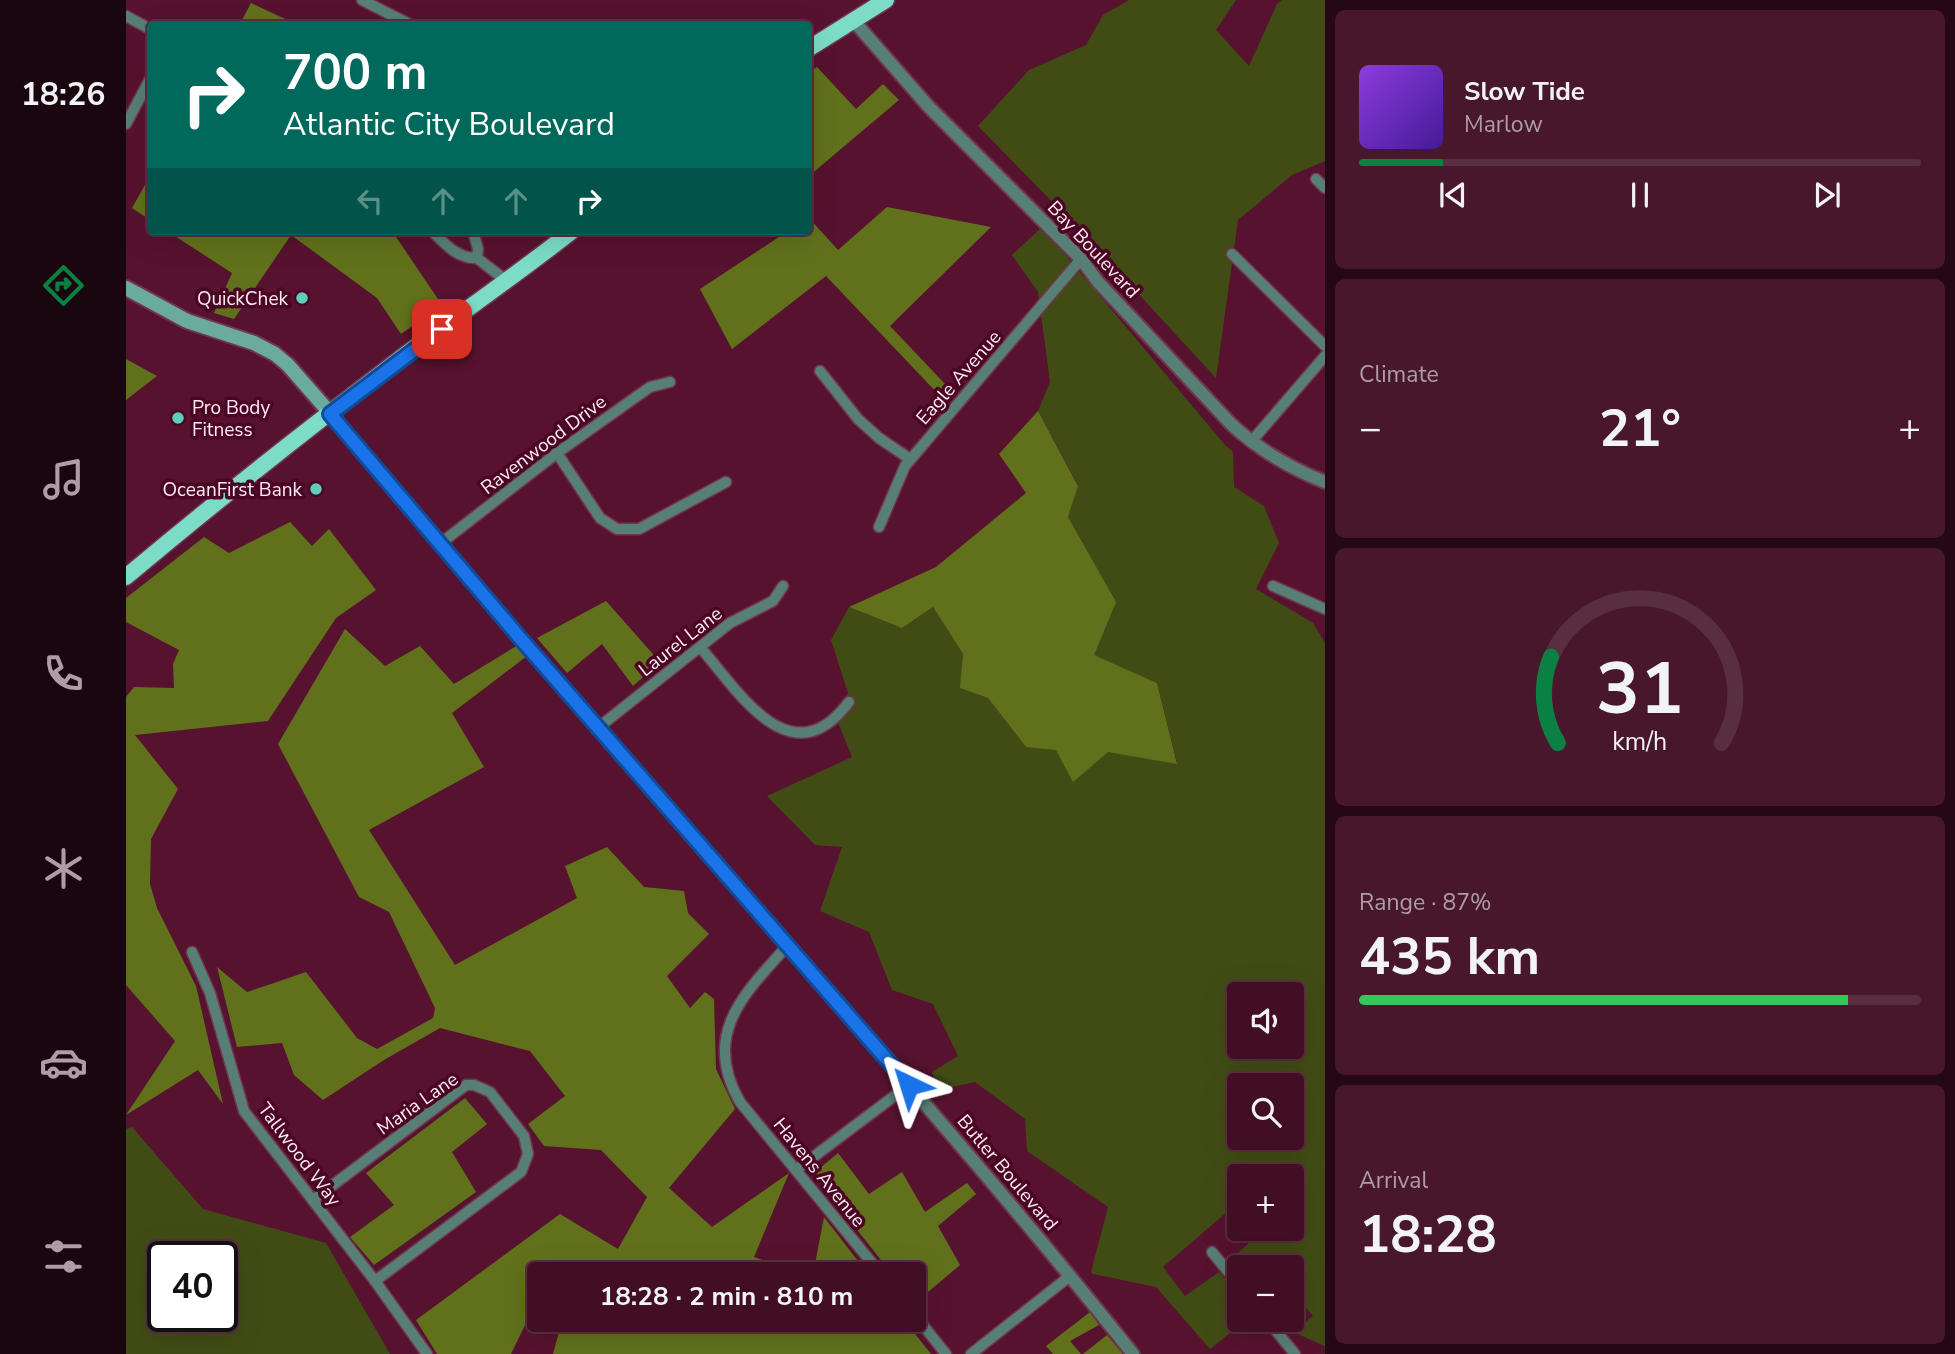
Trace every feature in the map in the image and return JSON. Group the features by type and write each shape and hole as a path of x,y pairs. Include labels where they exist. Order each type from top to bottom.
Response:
{"highway":[{"path":"812,46 886,0"},
{"path":"126,577 204,511 398,360 508,282 567,235"}],"main road":[{"path":"126,288 187,321 254,343 275,354 288,365 330,414"}],"street":[{"path":"362,0 403,21"},
{"path":"126,16 147,27"},
{"name":"Bay Boulevard","path":"853,20 929,107 1081,259 1098,282 1251,442 1294,470 1325,482"},
{"path":"126,124 147,85"},
{"path":"1316,179 1325,188"},
{"path":"437,235 460,255 477,258 508,282"},
{"path":"474,235 478,249 477,258"},
{"path":"1232,254 1325,346"},
{"name":"Eagle Avenue","path":"879,527 899,478 910,459 1081,259"},
{"path":"1251,442 1325,356"},
{"path":"820,371 859,419 879,438 910,459"},
{"name":"Ravenwood Drive","path":"441,543 557,453 650,387 670,382"},
{"name":"Butler Boulevard","path":"330,414 909,1085 1133,1354"},
{"path":"557,453 600,518 617,529 639,529 726,481"},
{"name":"Laurel Lane","path":"599,727 730,623 773,601 783,586"},
{"path":"1273,586 1325,610"},
{"path":"700,646 755,709 783,730 795,734 817,728 841,712 849,702"},
{"name":"Havens Avenue","path":"788,945 735,1010 726,1031 725,1055 729,1079 734,1092 871,1262"},
{"name":"Tallwood Way","path":"192,952 210,993 244,1111 375,1280 426,1354"},
{"name":"Maria Lane","path":"313,1200 466,1085 474,1085 490,1092 524,1136 528,1154 521,1172 375,1280"},
{"path":"796,1170 909,1085"},
{"path":"1212,1252 1227,1270"},
{"path":"971,1354 1070,1276"},
{"path":"926,1329 946,1354"},
{"path":"1277,1332 1295,1354"}],"green space":[{"path":"1129,0 1236,0 1216,30 1249,66 1277,4 1282,0 1325,0 1325,161 1292,175 1238,220 1216,378 1073,223 978,126 1029,70 1086,45 1103,15"},
{"path":"251,3 290,21 244,21 242,20"},
{"path":"817,67 856,109 883,84 899,100 812,173 812,70"},
{"path":"147,181 147,218 132,208"},
{"path":"887,207 991,227 890,326 946,385 940,396 826,276 732,349 700,289 782,235 812,235 812,221 838,250"},
{"path":"1042,227 1233,452 1234,487 1264,506 1279,543 1256,589 1313,623 1325,643 1325,1346 1293,1332 1304,1332 1304,1323 1313,1316 1304,1305 1304,1255 1236,1255 1251,1241 1304,1241 1304,1164 1227,1164 1227,1212 1163,1267 1185,1296 1219,1272 1227,1281 1227,1332 1231,1332 1210,1349 1156,1287 1093,1274 1091,1272 1108,1207 1027,1151 1025,1119 975,1082 938,1090 932,1072 958,1056 933,1004 892,990 869,932 820,911 842,847 815,845 767,796 852,757 835,715 848,693 831,640 849,607 902,628 933,607 963,654 961,688 988,698 1026,747 1108,751 1177,763 1157,683 1093,655 1115,602 1068,517 1078,485 1038,411 1050,382 1038,292 1012,255"},
{"path":"173,235 291,235 234,319 214,313 232,273"},
{"path":"291,235 395,235 442,305 401,334 377,298"},
{"path":"126,359 157,376 126,400"},
{"path":"1038,411 1078,486 1068,517 1116,602 1094,655 1157,683 1177,764 1108,752 1073,782 1056,750 1026,747 988,698 960,688 963,654 933,607 902,628 849,607 936,567 1026,493 999,454"},
{"path":"290,522 312,546 329,529 376,590 336,618 268,721 135,735 178,789 151,839 150,884 157,908 196,986 223,1104 198,1070 126,1115 175,1041 126,985 126,697 134,687 174,688 173,664 179,650 126,622 126,598 204,537 229,553"},
{"path":"606,601 660,662 633,686 602,644 567,673 537,638"},
{"path":"345,629 385,666 420,646 454,684 518,645 527,656 452,713 484,767 369,830 455,965 577,898 565,866 607,847 644,887 684,891 688,913 709,934 667,976 690,1008 705,992 714,999 716,1069 735,1109 669,1188 712,1227 789,1173 754,1257 768,1262 527,1262 527,1321 511,1354 437,1354 416,1320 560,1214 618,1249 647,1197 601,1150 544,1146 528,1124 565,1096 530,1051 440,1028 323,1100 294,1075 282,1043 237,1047 217,967 247,992 306,972 357,1038 377,1049 433,1018 435,1008 389,912 359,897 278,744"},
{"path":"465,1098 487,1124 452,1152 476,1192 374,1265 350,1237 394,1205 366,1173"},
{"path":"132,1127 203,1209 326,1243 390,1354 126,1354 126,1129"},
{"path":"838,1153 869,1194 902,1172 925,1212 967,1183 976,1194 938,1226 960,1265 926,1294 926,1262 883,1262 813,1174"},
{"path":"824,1217 859,1262 815,1262"},
{"path":"1090,1312 1099,1325 1070,1341 1081,1354 1053,1354 1046,1346"},
{"path":"559,1332 914,1332 931,1354 553,1354"},
{"path":"1107,1335 1123,1354 1083,1354"}],"place":[{"name":"QuickChek","path":"302,298"},
{"name":"Pro Body Fitness","path":"178,418"},
{"name":"OceanFirst Bank","path":"316,489"}],"route":[{"path":"442,329 330,414 520,638 909,1085"}]}
